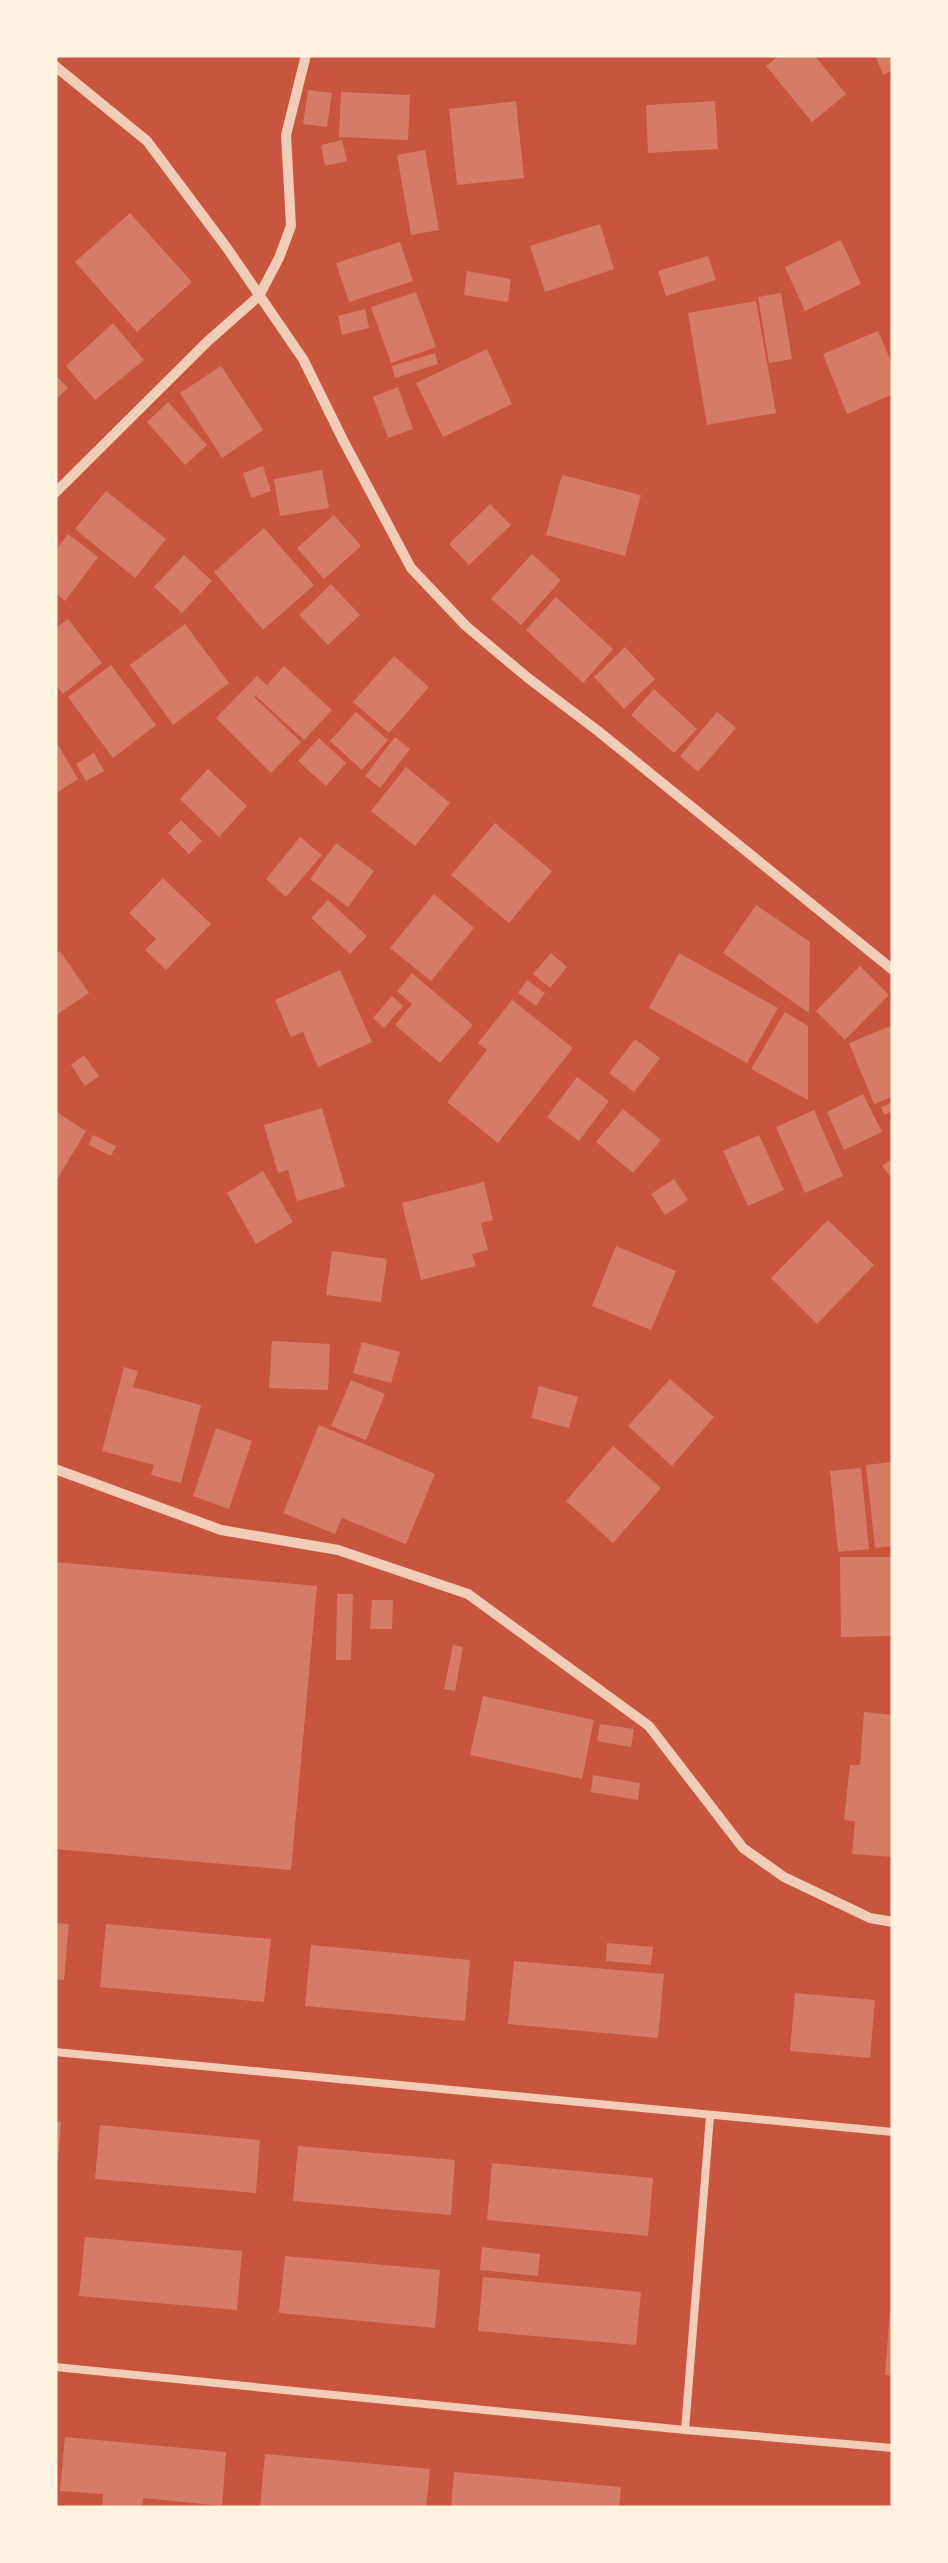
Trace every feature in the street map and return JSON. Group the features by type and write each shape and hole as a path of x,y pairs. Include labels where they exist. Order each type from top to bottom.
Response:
{"street":[{"path":"55,493 208,341 259,296 292,226 286,135 306,55"},
{"path":"55,66 147,141 227,248 303,359 412,568 466,626 528,678 893,970"},
{"path":"55,1469 221,1530 338,1550 468,1594 649,1726 743,1848 784,1877 870,1918 893,1922"}],"lane":[{"path":"55,2052 893,2132"},
{"path":"686,2430 710,2116"},
{"path":"55,2367 893,2448"}],"building":[{"path":"780,55 814,55 846,94 812,122 766,66"},
{"path":"875,55 893,55 893,70 883,75"},
{"path":"308,90 332,93 327,127 303,124"},
{"path":"341,92 410,95 408,140 339,137"},
{"path":"516,101 524,178 457,185 449,109"},
{"path":"715,101 718,149 648,153 646,105"},
{"path":"342,140 347,161 325,166 321,145"},
{"path":"425,150 439,230 411,235 397,155"},
{"path":"130,213 192,282 137,332 75,262"},
{"path":"600,224 614,269 545,292 530,246"},
{"path":"841,240 861,284 805,311 785,267"},
{"path":"400,242 413,281 349,302 336,263"},
{"path":"708,256 716,280 666,296 658,271"},
{"path":"467,271 511,279 508,302 464,295"},
{"path":"416,292 436,347 391,363 371,307"},
{"path":"781,293 792,359 769,363 758,297"},
{"path":"756,301 776,413 707,425 688,313"},
{"path":"365,309 369,328 342,335 338,316"},
{"path":"113,323 144,360 95,400 66,366"},
{"path":"878,331 893,366 893,394 847,414 823,354"},
{"path":"487,349 512,404 443,437 416,383"},
{"path":"435,353 438,364 395,378 392,366"},
{"path":"221,366 263,430 222,458 180,393"},
{"path":"55,374 68,388 55,400"},
{"path":"398,387 413,429 388,438 373,397"},
{"path":"168,402 207,445 185,465 147,422"},
{"path":"263,466 271,491 251,498 243,473"},
{"path":"322,470 329,508 280,516 274,479"},
{"path":"562,475 641,495 625,556 546,535"},
{"path":"106,491 166,539 135,578 75,529"},
{"path":"490,504 511,525 469,565 449,544"},
{"path":"334,515 361,546 324,579 297,548"},
{"path":"264,528 314,585 263,630 214,572"},
{"path":"68,534 98,557 65,601 55,593 55,551"},
{"path":"532,554 561,580 521,625 491,599"},
{"path":"184,555 212,581 182,613 154,587"},
{"path":"331,584 360,615 328,645 299,615"},
{"path":"556,597 613,649 583,683 526,630"},
{"path":"68,619 102,663 63,694 55,684 55,629"},
{"path":"185,624 229,683 173,725 130,665"},
{"path":"625,647 655,679 624,709 594,677"},
{"path":"394,656 429,687 389,733 353,702"},
{"path":"111,665 156,725 113,758 68,697"},
{"path":"284,666 332,710 304,740 256,696 263,688 254,697 301,742 271,773 216,718 257,676 267,685"},
{"path":"654,689 697,729 674,753 631,715"},
{"path":"356,712 388,740 362,770 330,741"},
{"path":"717,712 736,728 698,772 680,756"},
{"path":"395,737 410,749 380,788 365,776"},
{"path":"319,738 346,763 326,786 298,761"},
{"path":"55,740 78,779 55,794"},
{"path":"94,753 104,771 86,781 76,764"},
{"path":"406,767 450,803 415,846 371,811"},
{"path":"208,769 247,806 219,837 180,799"},
{"path":"181,820 202,841 189,854 168,833"},
{"path":"495,823 552,871 509,923 451,875"},
{"path":"300,837 322,855 286,897 266,879"},
{"path":"336,843 374,871 348,907 310,879"},
{"path":"163,878 211,924 166,970 145,950 156,939 129,913"},
{"path":"434,894 474,928 431,981 390,948"},
{"path":"328,900 367,936 350,954 311,918"},
{"path":"756,905 810,942 809,1013 723,953"},
{"path":"60,951 89,993 55,1016 55,954"},
{"path":"551,953 567,967 550,988 533,974"},
{"path":"679,953 778,1008 747,1063 649,1008"},
{"path":"860,966 889,995 845,1040 816,1011"},
{"path":"340,970 372,1042 318,1067 303,1032 291,1037 275,1000"},
{"path":"412,973 473,1025 440,1063 395,1025 412,1004 397,991"},
{"path":"527,980 545,993 536,1006 518,993"},
{"path":"392,996 403,1006 384,1028 373,1018"},
{"path":"512,1000 573,1048 498,1143 447,1102 487,1050 478,1043"},
{"path":"785,1012 808,1026 808,1100 751,1069"},
{"path":"893,1025 893,1096 874,1104 849,1043"},
{"path":"635,1039 660,1058 634,1092 609,1073"},
{"path":"84,1055 99,1076 85,1086 71,1065"},
{"path":"577,1077 609,1101 579,1141 547,1117"},
{"path":"863,1094 882,1132 844,1150 827,1112"},
{"path":"893,1102 893,1111 884,1115 881,1107"},
{"path":"322,1108 345,1187 297,1201 288,1170 278,1173 264,1125"},
{"path":"623,1109 661,1140 633,1173 596,1142"},
{"path":"814,1110 843,1176 805,1193 776,1127"},
{"path":"55,1111 86,1131 55,1183"},
{"path":"93,1135 116,1146 111,1156 89,1145"},
{"path":"759,1135 784,1190 748,1206 723,1151"},
{"path":"893,1158 893,1180 882,1166"},
{"path":"263,1171 293,1222 256,1244 227,1193"},
{"path":"674,1179 688,1200 665,1215 651,1194"},
{"path":"484,1182 493,1220 481,1223 488,1250 472,1254 476,1266 421,1280 402,1203"},
{"path":"828,1220 874,1265 817,1324 771,1278"},
{"path":"616,1246 676,1271 651,1330 592,1306"},
{"path":"332,1251 387,1259 381,1302 326,1295"},
{"path":"272,1341 330,1344 328,1390 269,1388"},
{"path":"362,1342 400,1352 391,1383 353,1373"},
{"path":"124,1367 138,1371 133,1387 201,1405 181,1483 151,1475 154,1465 102,1451"},
{"path":"670,1379 714,1417 672,1466 628,1426"},
{"path":"351,1380 385,1394 366,1440 331,1426"},
{"path":"539,1386 578,1397 569,1428 531,1418"},
{"path":"319,1425 435,1474 406,1544 342,1518 335,1534 283,1513"},
{"path":"216,1428 252,1441 229,1509 193,1496"},
{"path":"613,1446 661,1488 613,1543 566,1501"},
{"path":"893,1462 893,1546 875,1548 866,1465"},
{"path":"861,1468 869,1549 838,1552 830,1471"},
{"path":"840,1557 893,1557 893,1636 841,1637"},
{"path":"55,1562 317,1586 291,1870 55,1849"},
{"path":"337,1594 353,1594 351,1660 336,1660"},
{"path":"372,1600 393,1600 392,1629 370,1629"},
{"path":"453,1645 463,1647 455,1691 444,1689"},
{"path":"483,1696 594,1720 582,1779 470,1755"},
{"path":"864,1712 893,1715 893,1857 852,1854 855,1821 844,1820 850,1765 860,1765"},
{"path":"600,1724 634,1729 631,1747 597,1741"},
{"path":"593,1775 640,1783 638,1800 591,1792"},
{"path":"55,1923 69,1924 64,1980 55,1979"},
{"path":"106,1924 271,1939 264,2002 100,1987"},
{"path":"607,1943 653,1947 651,1965 606,1961"},
{"path":"311,1945 470,1960 465,2021 305,2006"},
{"path":"514,1961 664,1974 658,2038 508,2024"},
{"path":"795,1993 875,2000 870,2058 790,2051"},
{"path":"55,2121 61,2122 58,2160 55,2160"},
{"path":"100,2125 260,2140 256,2193 95,2179"},
{"path":"298,2146 455,2160 451,2215 293,2201"},
{"path":"492,2163 653,2178 648,2236 487,2220"},
{"path":"85,2237 242,2251 237,2310 79,2296"},
{"path":"482,2247 540,2254 538,2276 480,2270"},
{"path":"285,2256 440,2270 435,2328 279,2313"},
{"path":"483,2277 641,2292 636,2345 478,2331"},
{"path":"893,2311 893,2376 885,2375"},
{"path":"65,2437 226,2452 222,2506 143,2498 142,2508 102,2508 103,2494 60,2491"},
{"path":"265,2454 430,2469 426,2508 260,2508"},
{"path":"454,2472 621,2487 619,2508 451,2508"}]}
